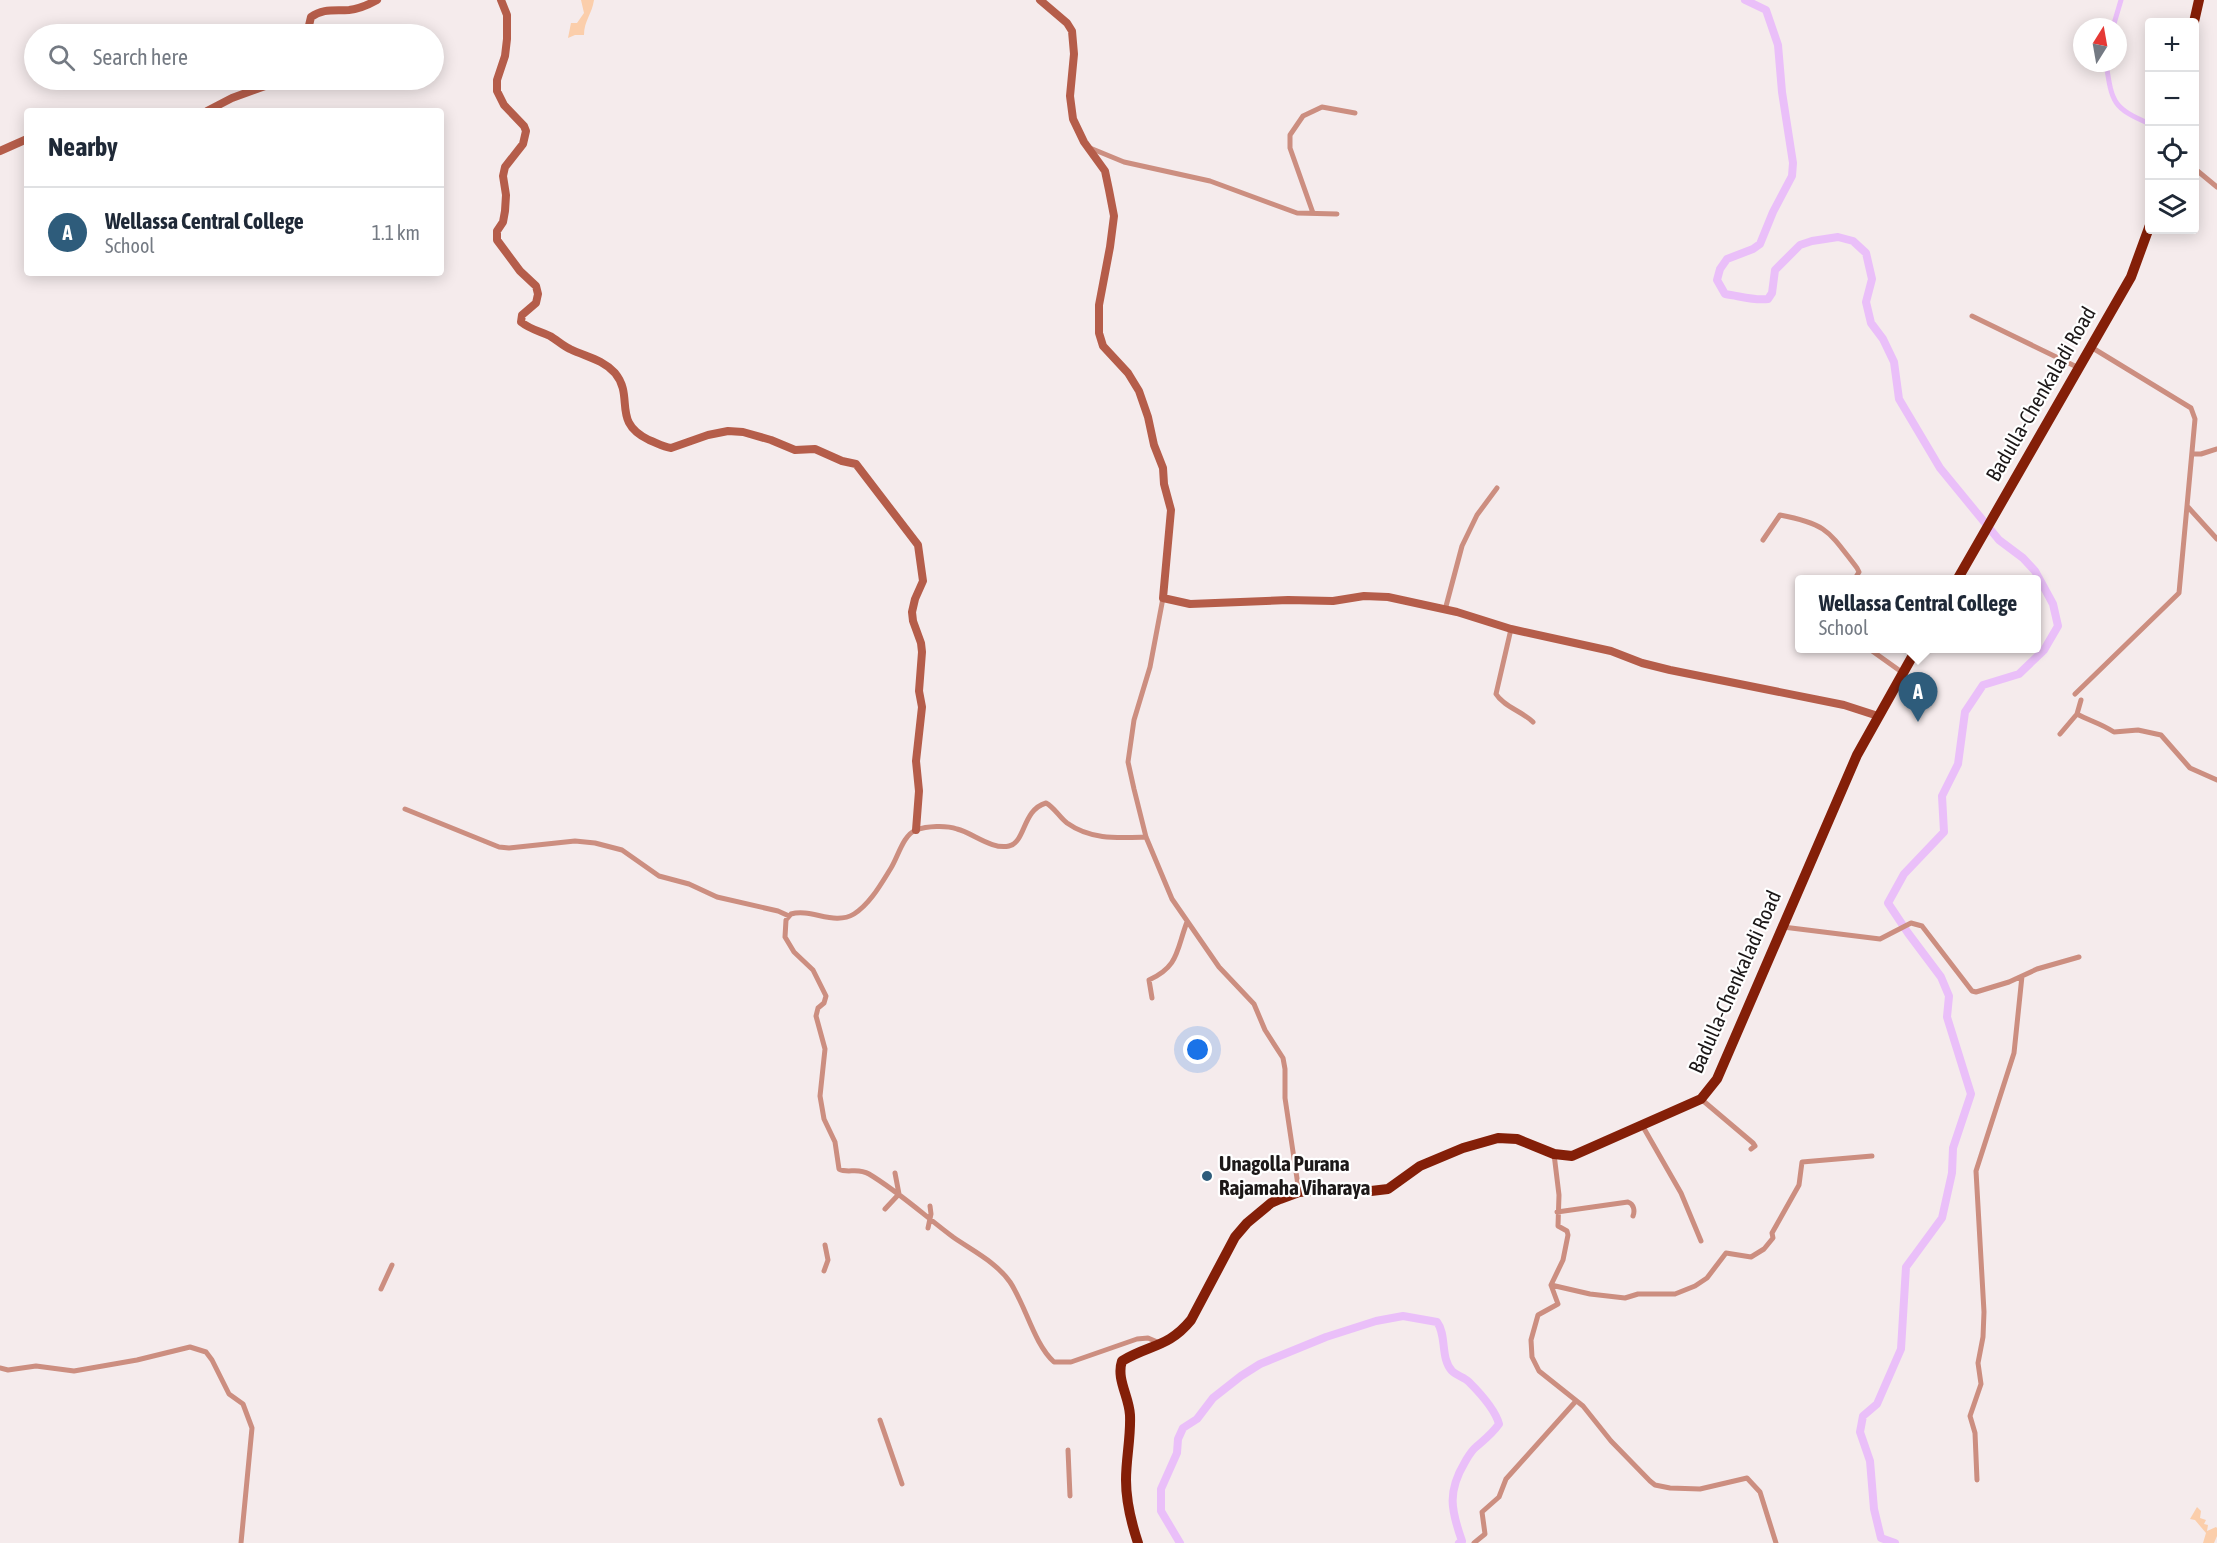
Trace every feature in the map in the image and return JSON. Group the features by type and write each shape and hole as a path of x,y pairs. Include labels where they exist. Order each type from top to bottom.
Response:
{"highway":[{"path":"2195,18 2199,0"},
{"name":"Badulla-Chenkaladi Road","path":"1959,575 2131,277 2147,234"},
{"name":"Badulla-Chenkaladi Road","path":"1137,1543 1127,1501 1126,1478 1130,1415 1127,1395 1119,1370 1122,1362 1139,1351 1163,1344 1191,1320 1235,1237 1247,1223 1276,1201 1299,1192 1388,1189 1420,1166 1463,1148 1498,1138 1517,1139 1554,1154 1572,1156 1701,1099 1716,1079 1857,755 1914,653"}],"main road":[{"path":"309,24 311,17 318,11 350,10 377,0"},
{"path":"501,0 507,15 507,39 505,56 497,80 498,91 504,105 526,131 523,144 505,167 503,176 506,195 505,211 503,222 497,231 497,240 520,271 536,286 538,294 536,303 522,315 521,322 531,330 550,336 569,349 607,365 617,376 630,427 641,436 671,448 708,435 728,431 742,432 795,450 815,449 842,461 856,464 918,545 923,581 912,612 922,652 919,691 922,707 916,761 919,791 916,830"},
{"path":"1040,0 1067,23 1072,31 1074,54 1070,96 1073,119 1088,147 1105,171 1114,216 1099,305 1099,333 1103,346 1128,373 1139,391 1148,417 1154,446 1163,468 1164,484 1171,510 1162,598 1190,604 1288,600 1333,601 1364,596 1388,597 1511,629 1611,651 1642,663 1670,670 1844,705 1878,716"},
{"path":"213,108 254,90"},
{"path":"0,151 24,140"}],"street":[{"path":"1313,213 1290,148 1290,135 1303,116 1322,107 1355,113"},
{"path":"1088,147 1124,162 1210,181 1297,213 1337,214"},
{"path":"2199,172 2217,187"},
{"path":"1972,316 2079,368"},
{"path":"2075,694 2179,593 2195,419 2191,408 2091,347"},
{"path":"2192,454 2217,449"},
{"path":"1445,610 1462,546 1477,515 1497,488"},
{"path":"2188,507 2217,539"},
{"path":"1763,540 1780,514 1818,524 1832,534 1857,568 1859,572 1857,575"},
{"path":"1162,598 1149,667 1134,720 1129,751 1130,771 1146,837 1172,900 1219,968 1254,1004 1265,1030 1283,1058 1285,1098 1299,1192"},
{"path":"1511,629 1496,694 1500,700 1533,722"},
{"path":"1875,653 1903,673"},
{"path":"2060,734 2078,714 2080,700"},
{"path":"2078,714 2100,722 2114,732 2138,730 2161,735 2190,768 2217,780"},
{"path":"1146,837 1124,838 1087,834 1064,820 1046,803 1039,805 1031,813 1019,837 1014,844 1009,846 989,843 957,828 916,830 906,840 892,867 871,897 854,914 837,918 796,912 786,920 785,937 794,952 813,970 826,996 816,1016 825,1049 820,1096 824,1119 835,1142 839,1168 844,1171 860,1170 899,1194 951,1236 987,1259 1010,1282 1044,1353 1054,1362 1071,1362 1148,1338 1163,1344"},
{"path":"405,809 499,847 510,848 574,841 613,847 628,854 659,876 689,884 717,897 778,911 789,916"},
{"path":"1152,998 1149,980 1163,973 1173,964 1187,922"},
{"path":"1782,927 1881,939 1911,922 1922,926 1972,991 1982,990 2037,969 2079,957"},
{"path":"1977,1480 1974,1433 1970,1416 1981,1384 1978,1363 1983,1337 1984,1312 1976,1171 2014,1053 2022,976"},
{"path":"1701,1099 1753,1143 1755,1146 1751,1149"},
{"path":"1642,1125 1681,1193 1701,1241"},
{"path":"1554,1154 1559,1195 1558,1226 1568,1234 1563,1260 1551,1285 1558,1304 1538,1315 1531,1340 1532,1357 1539,1371 1583,1407 1633,1465 1655,1485 1686,1490 1709,1489 1730,1481 1747,1478 1760,1492 1776,1543"},
{"path":"1551,1285 1590,1294 1625,1298 1638,1294 1675,1294 1695,1286 1707,1278 1726,1253 1751,1257 1764,1249 1773,1238 1772,1233 1799,1185 1802,1162 1872,1156"},
{"path":"895,1173 899,1194"},
{"path":"885,1209 899,1194"},
{"path":"1557,1212 1628,1202 1635,1211 1633,1216"},
{"path":"928,1228 931,1219 930,1206"},
{"path":"824,1271 828,1260 825,1245"},
{"path":"381,1289 392,1265"},
{"path":"0,1368 8,1370 36,1366 74,1371 137,1360 190,1347 206,1352 229,1394 243,1404 252,1428 241,1543"},
{"path":"1474,1543 1485,1534 1482,1512 1499,1497 1506,1479 1576,1401"},
{"path":"880,1420 902,1484"},
{"path":"1068,1450 1070,1496"}],"shaded area":[{"path":"581,0 594,0 584,35 568,38 571,23 577,23 584,13"},
{"path":"2197,1507 2201,1511 2200,1518 2206,1520 2204,1524 2208,1525 2207,1531 2217,1528 2214,1543 2203,1543 2206,1533 2195,1520 2190,1519"}],"waterway":[{"path":"1745,0 1766,10 1778,45 1782,92 1793,163 1792,176 1773,212 1760,244 1727,259 1720,269 1717,280 1725,294 1752,299 1768,299 1772,293 1775,270 1800,245 1838,237 1853,241 1866,253 1872,279 1866,302 1871,323 1883,339 1894,362 1899,399 1940,468 1999,540 2023,558 2037,575"},
{"path":"2116,18 2121,0"},
{"path":"2108,72 2116,102 2128,113 2145,122"},
{"path":"2041,582 2053,604 2058,626 2041,653"},
{"path":"1895,1543 1881,1538 1874,1509 1870,1461 1860,1432 1863,1416 1877,1404 1901,1349 1906,1267 1942,1218 1952,1173 1953,1148 1971,1094 1947,1017 1949,996 1941,977 1888,903 1904,874 1944,832 1942,796 1958,764 1965,712 1983,685 2019,674 2041,653"},
{"path":"1180,1543 1161,1511 1161,1489 1177,1453 1178,1439 1183,1428 1197,1419 1213,1398 1260,1364 1326,1337 1376,1321 1403,1316 1437,1322 1442,1333 1448,1366 1454,1373 1469,1382 1482,1396 1499,1424 1471,1452 1455,1483 1453,1510 1462,1541 1459,1543"}],"place":[{"name":"Wellassa Central College","path":"1918,722"},
{"name":"Unagolla Purana Rajamaha Viharaya","path":"1207,1176"}]}
